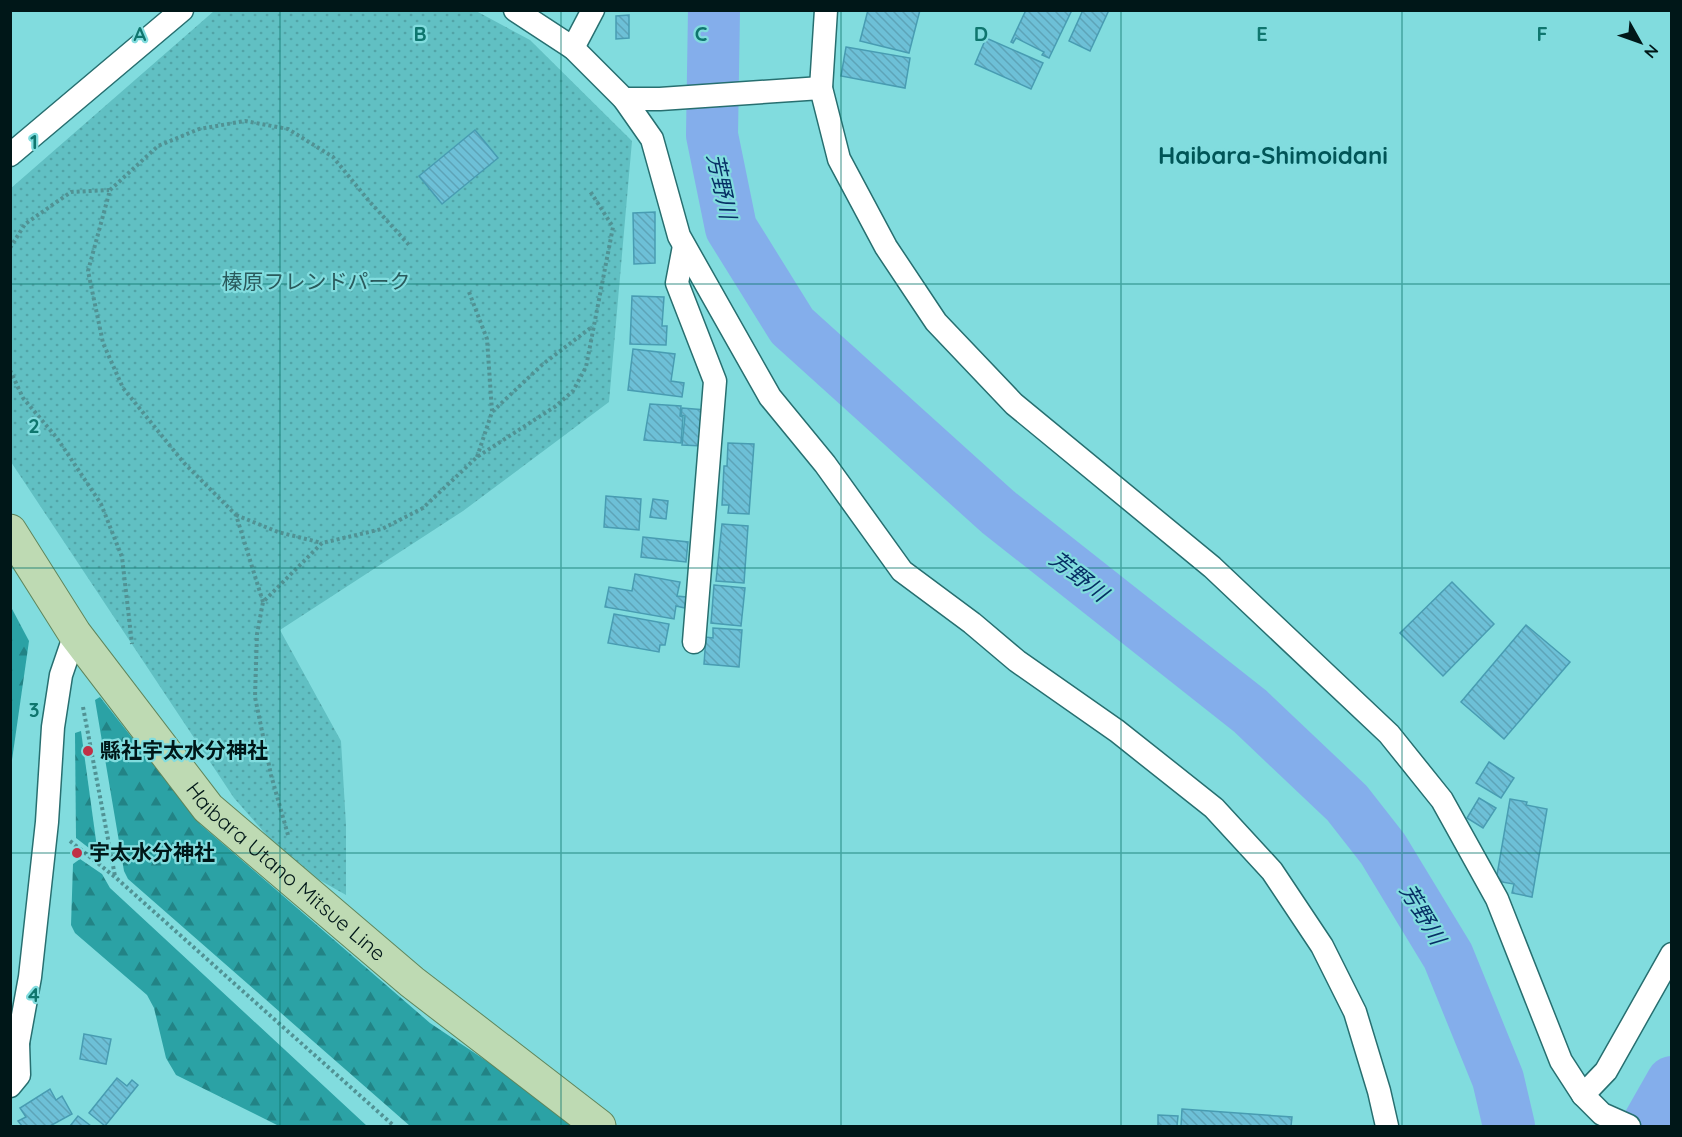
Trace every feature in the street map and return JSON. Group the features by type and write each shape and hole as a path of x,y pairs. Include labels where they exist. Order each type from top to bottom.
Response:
{"main road":[{"name":"Haibara Utano Mitsue Line","path":"10,531 75,634 208,808 412,982 599,1126"}],"street":[{"path":"10,155 182,10"},
{"path":"515,10 573,48 624,99 652,139 679,236 770,397 825,464 902,571 972,623 1017,661 1118,731 1205,801 1272,871 1322,946 1355,1012 1387,1126"},
{"path":"573,48 593,10"},
{"path":"826,10 821,88 839,159 886,247 936,322 1014,404 1212,567 1389,734 1442,800 1497,899 1561,1061 1583,1095 1602,1114 1629,1126"},
{"path":"624,99 660,99 821,88"},
{"path":"684,246 677,283 715,381 694,642"},
{"path":"10,1086 19,1075 14,1044 30,977 47,822 53,727 62,675 75,634"},
{"path":"1583,1095 1606,1071 1671,954"}],"path":[{"path":"410,246 333,157 288,129 244,121 199,129 158,146 110,190 88,271 103,343 123,388 184,463 236,515 278,531 322,543 382,530 423,508 477,457 556,406 573,391 586,368 613,227 590,191"},
{"path":"10,248 25,224 71,192 110,190"},
{"path":"469,292 487,339 491,375 492,412 477,457"},
{"path":"492,412 543,364 594,325"},
{"path":"10,370 23,398 57,438 101,504 122,557 132,644"},
{"path":"236,515 263,602 257,634 255,697 271,775 290,843"},
{"path":"263,602 322,543"},
{"path":"62,675 82,701 115,877"},
{"path":"47,822 115,877 394,1126"}],"green space":[{"name":"榛原フレンドパーク","path":"214,11 476,11 530,40 632,141 609,402 463,511 280,630 341,741 346,825 346,895 293,865 234,798 11,462 10,189"},
{"path":"11,607 29,641 11,767"},
{"path":"100,697 201,825 430,1023 521,1084 575,1126 410,1126 128,879 124,871 95,700"},
{"path":"81,731 98,855 76,838 75,733"},
{"path":"80,859 102,874 110,888 367,1126 279,1126 176,1075 166,1058 154,1008 147,995 75,933 71,925 73,864"}],"building":[{"path":"868,10 920,10 909,53 860,41"},
{"path":"1026,10 1072,10 1049,58 1042,55 1044,52 1016,38 1013,43 1011,42"},
{"path":"1083,10 1109,10 1090,51 1069,41"},
{"path":"629,15 629,38 616,39 616,16"},
{"path":"986,38 1043,63 1031,89 975,64"},
{"path":"846,47 910,58 905,88 841,76"},
{"path":"475,130 498,158 442,204 419,176"},
{"path":"655,212 655,263 634,264 633,213"},
{"path":"632,296 664,297 662,326 667,326 666,345 630,344"},
{"path":"633,349 675,354 671,381 684,383 682,397 628,390"},
{"path":"650,404 681,406 680,416 683,417 681,443 644,440"},
{"path":"682,408 706,410 703,446 682,445 685,416 681,415"},
{"path":"728,443 754,444 749,514 728,513 729,505 722,505"},
{"path":"606,496 641,499 639,530 604,527"},
{"path":"653,499 668,501 666,519 650,517"},
{"path":"722,524 748,526 744,583 716,581"},
{"path":"643,537 688,542 686,562 641,557"},
{"path":"635,574 680,582 677,596 686,597 685,608 676,606 674,619 605,607 609,587 632,591"},
{"path":"1452,582 1494,624 1443,676 1400,633"},
{"path":"714,585 745,588 741,626 711,623"},
{"path":"614,614 669,624 665,645 660,645 659,652 608,643"},
{"path":"1526,625 1570,662 1504,739 1461,702"},
{"path":"713,628 742,630 739,667 704,664 706,637 713,638"},
{"path":"1489,762 1514,778 1501,798 1476,783"},
{"path":"1479,798 1496,808 1483,828 1467,818"},
{"path":"1510,799 1547,809 1532,897 1512,893 1514,884 1496,881"},
{"path":"84,1034 111,1039 106,1064 80,1059"},
{"path":"117,1078 127,1086 132,1080 138,1085 105,1126 89,1113"},
{"path":"50,1089 56,1100 62,1096 72,1114 50,1126 22,1126 18,1121 26,1117 20,1108"},
{"path":"1182,1109 1292,1117 1291,1126 1181,1126"},
{"path":"1158,1115 1178,1116 1177,1126 1158,1126"},
{"path":"78,1116 91,1126 70,1126"}],"waterway":[{"name":"芳野川","path":"714,10 712,135 731,228 792,326 998,512 1250,711 1347,803 1383,849 1448,956 1498,1079 1509,1126"},
{"path":"1647,1126 1672,1082"}],"place":[{"name":"縣社宇太水分神社","path":"88,751"},
{"name":"宇太水分神社","path":"77,853"}],"district":[{"name":"Haibara-Shimoidani","path":"1273,156"}]}
